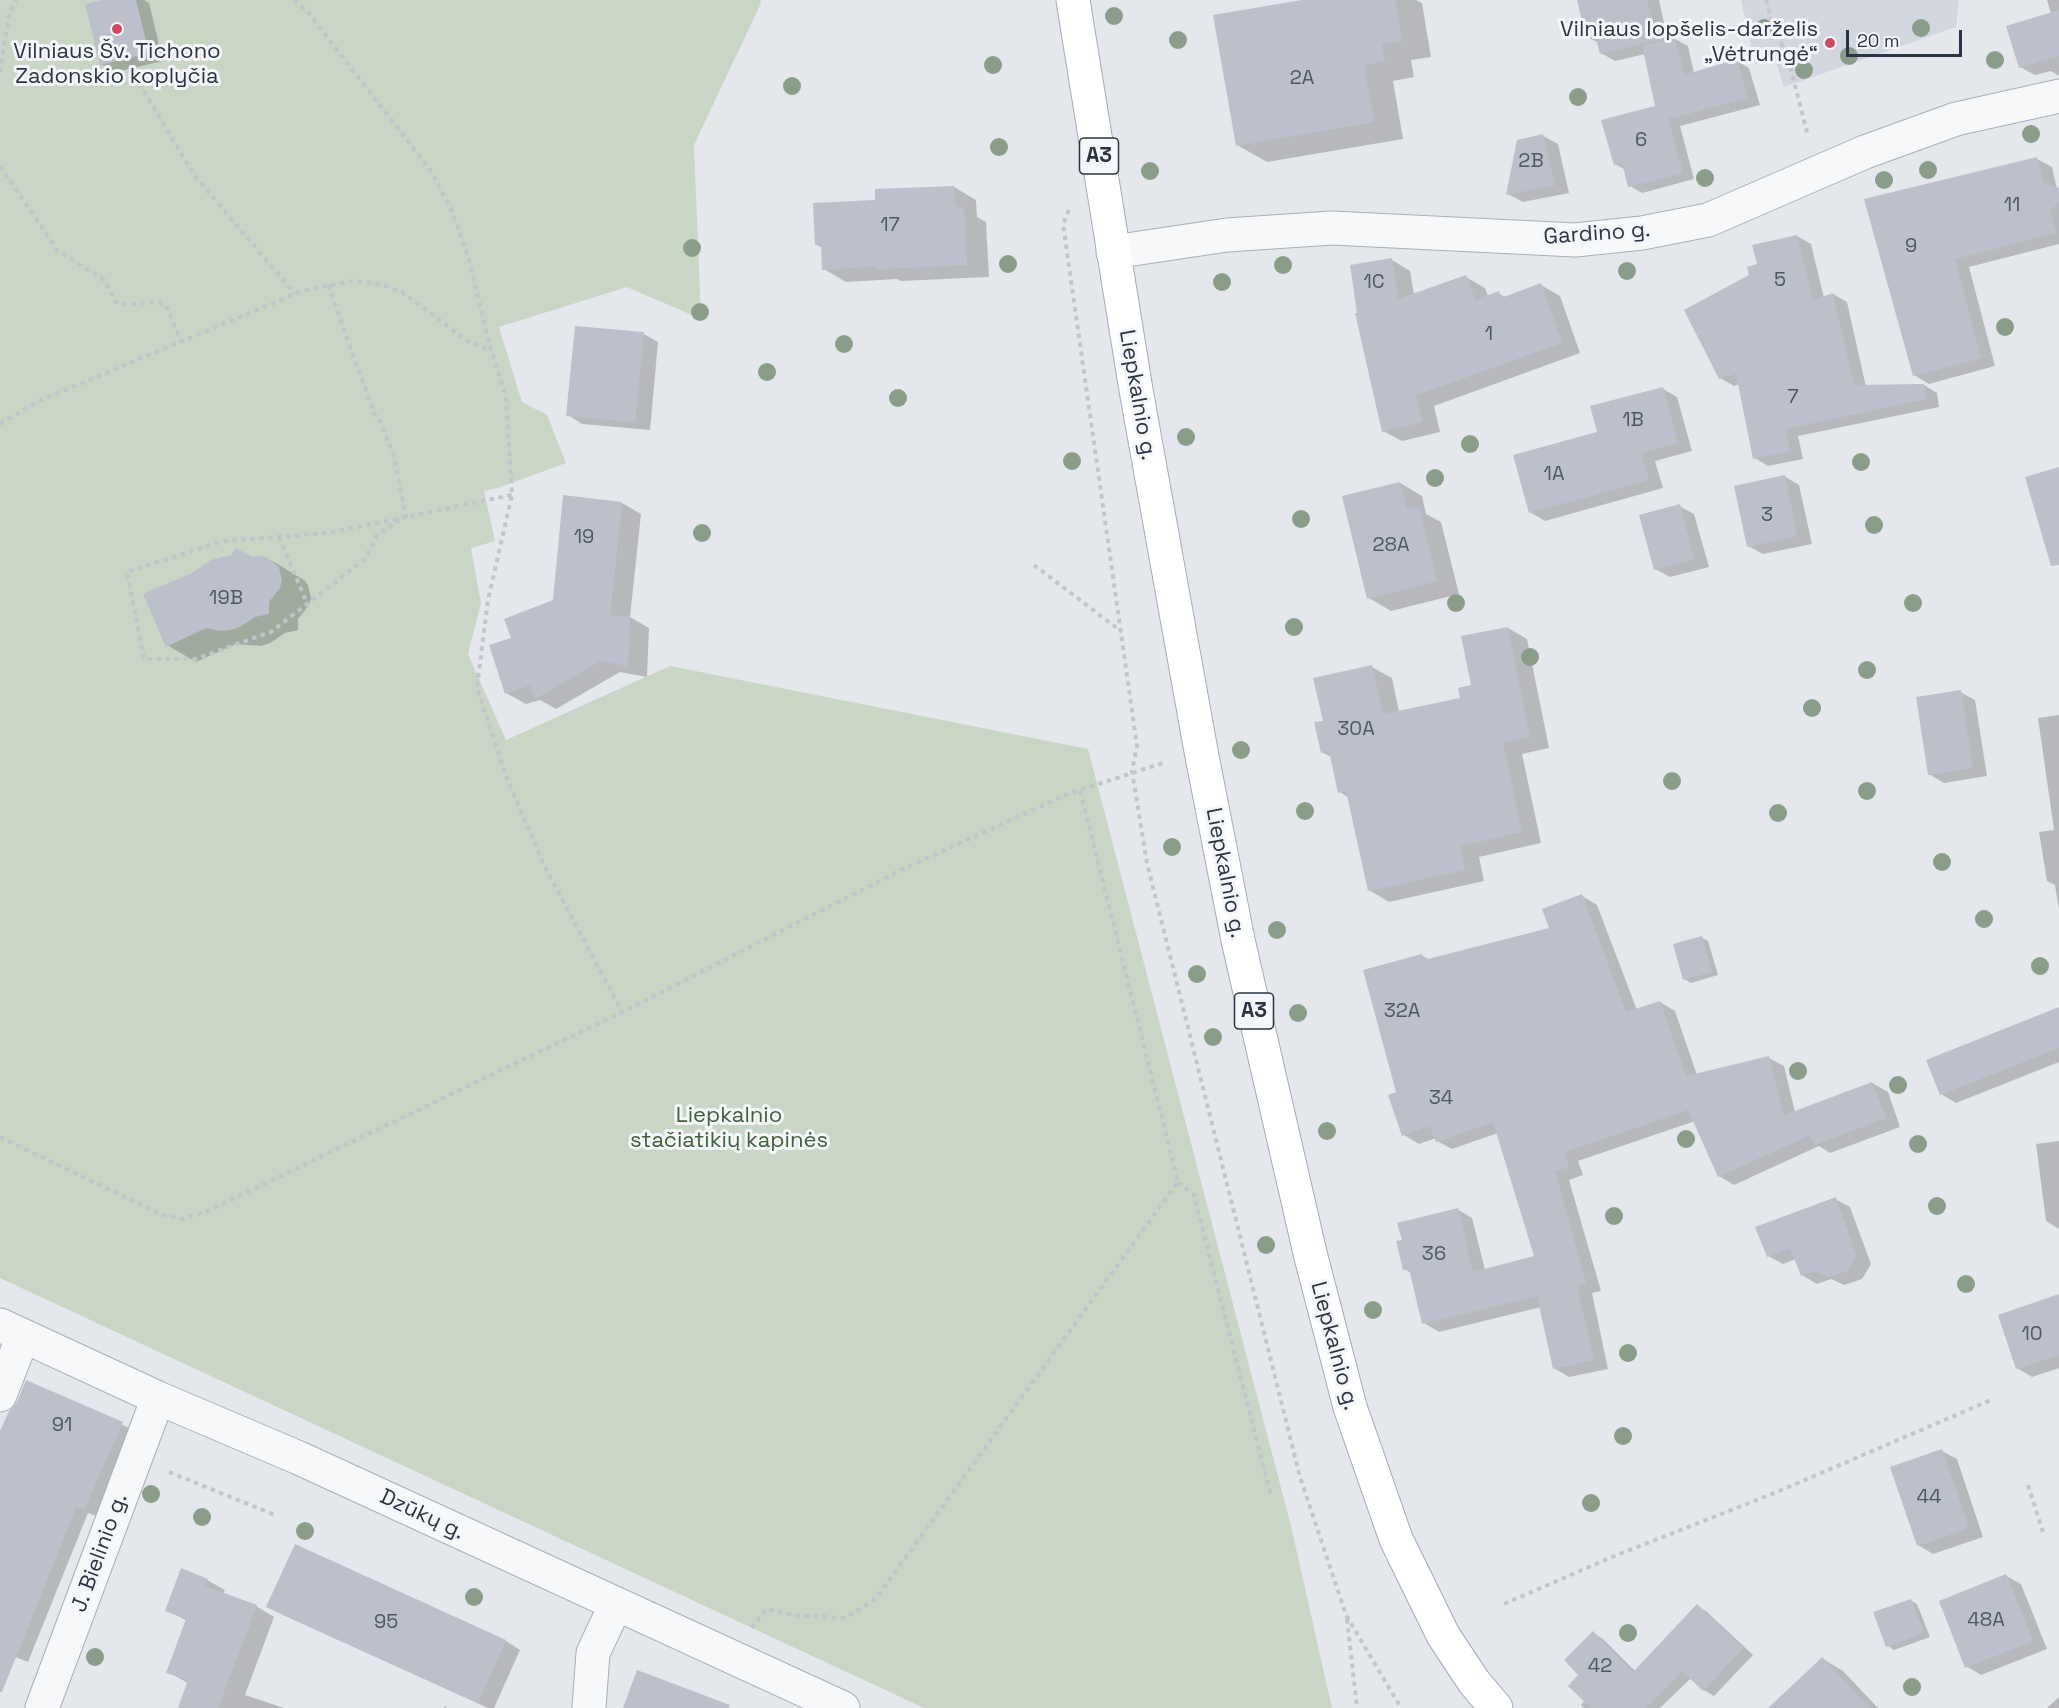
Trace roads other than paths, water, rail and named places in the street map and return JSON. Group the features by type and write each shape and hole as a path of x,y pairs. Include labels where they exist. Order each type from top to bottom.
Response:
{"main road":[{"name":"Liepkalnio g.","path":"1073,0 1113,252 1201,752 1238,940 1307,1243 1350,1407 1396,1539 1438,1625 1474,1682 1496,1708"}],"street":[{"name":"Gardino g.","path":"1113,252 1227,234 1332,228 1575,240 1642,233 1708,220 1865,152 1956,119 2059,96"},
{"path":"0,1395 11,1331"},
{"name":"Dzūkų g.","path":"11,1331 158,1398 299,1458 843,1708"},
{"name":"J. Bielinio g.","path":"42,1708 158,1398"},
{"path":"589,1708 593,1653 616,1604"}],"place":[{"name":"Vilniaus Šv. Tichono Zadonskio koplyčia","path":"117,29"},
{"name":"Vilniaus lopšelis-darželis „Vėtrungė“","path":"1830,43"}],"park label":[{"name":"Liepkalnio stačiatikių kapinės","path":"729,1128"}]}
